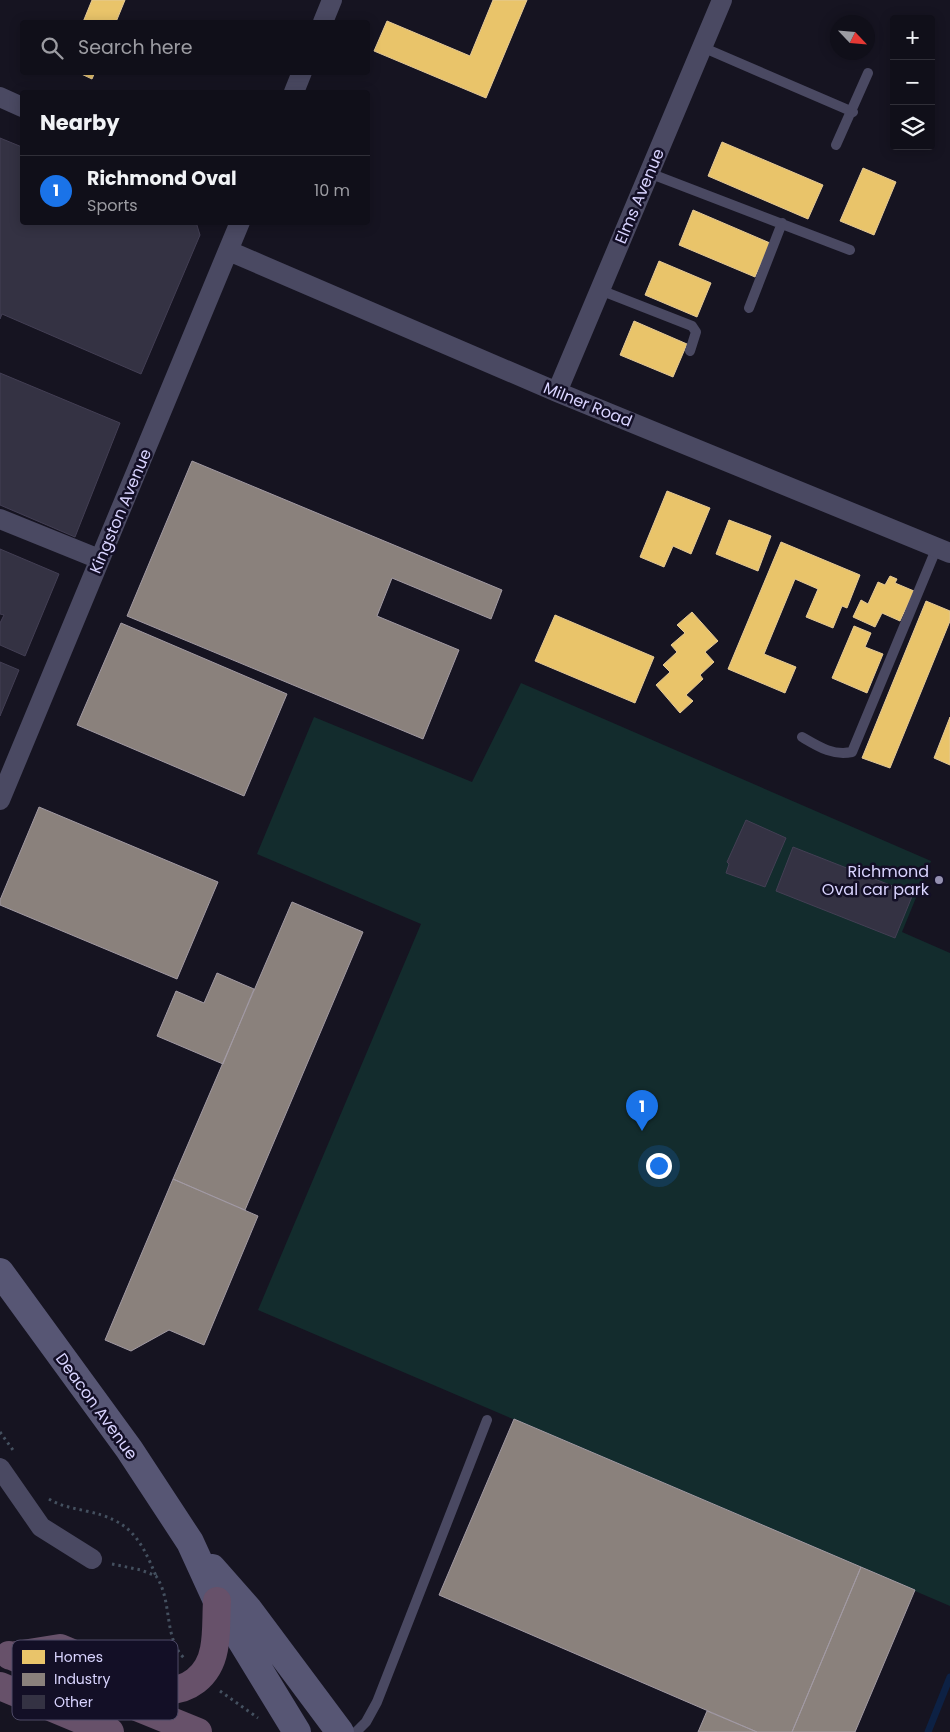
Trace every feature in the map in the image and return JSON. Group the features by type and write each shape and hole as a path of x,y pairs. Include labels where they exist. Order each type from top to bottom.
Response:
{"highway":[{"path":"178,1689 191,1684 201,1676 210,1663 215,1647 217,1601"},
{"path":"0,1686 12,1691"},
{"path":"81,1720 110,1732"},
{"path":"169,1720 198,1732"}],"street":[{"path":"323,20 332,0"},
{"name":"Elms Avenue","path":"557,392 722,0"},
{"path":"295,90 301,75"},
{"path":"0,98 20,106"},
{"name":"Kingston Avenue","path":"0,800 239,225"},
{"name":"Milner Road","path":"229,252 557,392 945,547"},
{"path":"0,519 99,559"},
{"name":"Deacon Avenue","path":"0,1272 129,1449 190,1542 249,1610 340,1732"},
{"path":"0,1468 41,1526 92,1559"},
{"name":"Deacon Avenue","path":"190,1542 217,1601 297,1732"}],"lane":[{"path":"702,47 852,112"},
{"path":"836,145 868,73"},
{"path":"649,173 850,250"},
{"path":"749,308 782,224"},
{"path":"600,290 692,326 696,332 690,351"},
{"path":"802,737 841,754 852,752 945,547"},
{"path":"356,1732 366,1722 377,1702 487,1420"}],"path":[{"path":"0,1432 16,1455"},
{"path":"46,1498 62,1505 108,1517 127,1528 142,1544 159,1581 173,1640"},
{"path":"92,1559 141,1570 156,1576"},
{"path":"178,1651 201,1676 262,1721"}],"green space":[{"path":"521,683 931,861 902,932 950,953 950,1606 258,1310 421,924 257,854 314,717 472,782"}],"building: Homes":[{"path":"92,0 125,0 117,20 84,20"},
{"path":"493,0 527,0 486,98 374,51 387,21 470,56"},
{"path":"83,75 94,75 92,79"},
{"path":"722,142 823,185 808,219 708,176"},
{"path":"863,168 896,182 874,235 840,221"},
{"path":"693,210 770,243 755,277 679,245"},
{"path":"659,261 711,283 697,317 645,295"},
{"path":"634,321 687,344 673,377 620,355"},
{"path":"667,491 710,508 691,554 673,546 664,567 640,557"},
{"path":"729,520 771,536 758,571 716,554"},
{"path":"781,542 860,575 847,608 842,606 833,628 806,617 818,589 795,579 764,654 796,667 785,693 728,669"},
{"path":"890,576 897,579 895,583 914,591 900,621 882,613 875,627 853,617 861,600 868,604 878,582 885,585"},
{"path":"926,601 950,611 950,621 890,768 862,758"},
{"path":"692,612 718,641 705,652 714,662 700,675 703,679 686,695 693,701 680,713 656,685 670,672 663,665 677,652 671,645 685,633 677,625"},
{"path":"555,615 654,657 635,703 535,661"},
{"path":"854,626 871,633 865,647 883,654 867,693 832,678"},
{"path":"950,717 950,765 934,758"}],"building: Industry":[{"path":"192,461 502,590 491,619 392,578 377,616 459,650 423,739 127,616"},
{"path":"121,623 287,694 244,796 77,725"},
{"path":"39,807 218,882 177,979 0,905 0,900"},
{"path":"292,902 363,932 245,1210 173,1179"},
{"path":"217,973 254,989 223,1064 157,1036 176,991 204,1003"},
{"path":"173,1179 258,1216 204,1345 169,1330 131,1351 105,1340"},
{"path":"514,1419 861,1567 792,1732 757,1732 439,1595"},
{"path":"861,1567 915,1590 855,1732 792,1732"},
{"path":"707,1711 757,1732 698,1732"}],"building: Other":[{"path":"0,138 20,146 20,225 197,225 200,235 141,374 2,314 0,319"},
{"path":"0,373 120,423 75,537 0,505"},
{"path":"0,549 59,574 25,656 0,645 0,623 4,615 0,614"},
{"path":"0,662 19,670 0,716"},
{"path":"746,820 786,838 765,887 726,873 729,864 727,862"},
{"path":"793,847 913,894 895,938 776,891"}],"waterway":[{"path":"928,1732 950,1677"}],"place":[{"name":"Richmond Oval car park","path":"939,880"},
{"name":"Richmond Oval","path":"642,1131"}]}
